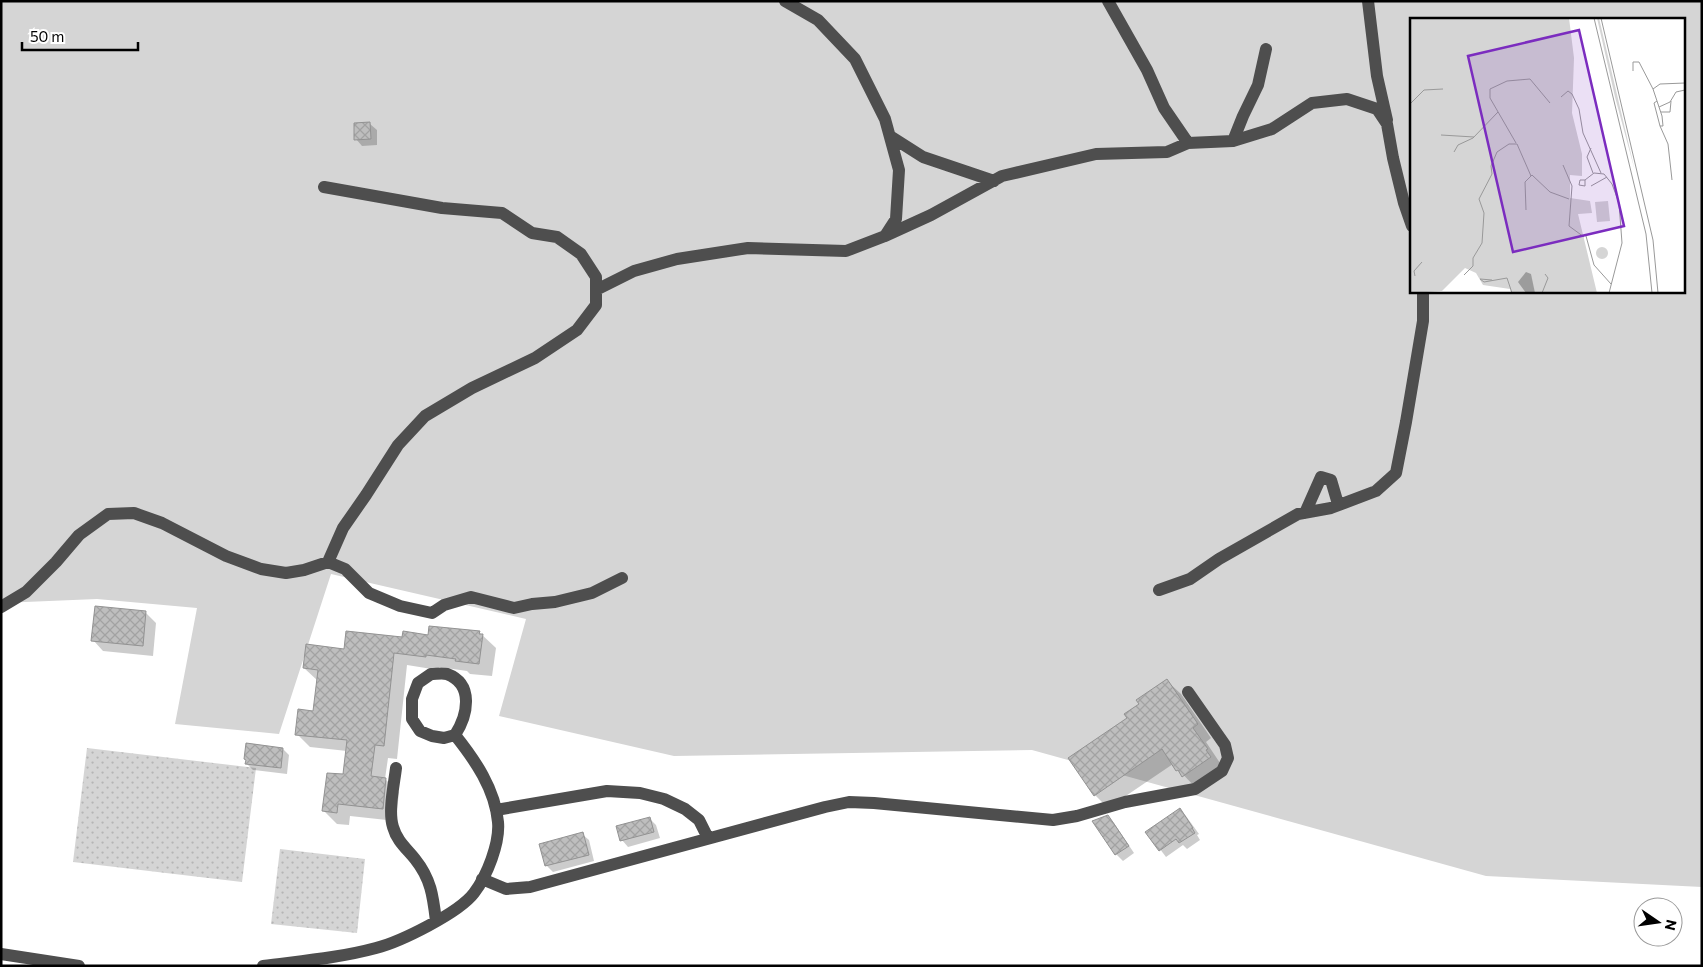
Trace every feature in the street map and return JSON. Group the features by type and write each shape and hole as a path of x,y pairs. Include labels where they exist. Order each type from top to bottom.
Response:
{"lane":[{"path":"785,1 818,20 855,59 885,119 899,170 896,218 885,236"},
{"path":"1108,1 1147,70 1164,108 1188,143"},
{"path":"1368,1 1377,76 1388,124 1393,158 1410,220"},
{"path":"1233,141 1258,85 1266,49"},
{"path":"596,290 634,271 677,259 748,248 846,251 931,215 1002,176 1096,154 1167,152 1188,143 1233,141 1272,129 1312,103 1347,99 1377,109 1388,124"},
{"path":"890,136 923,157 994,181"},
{"path":"324,187 442,208 502,213 532,233 557,237 582,254 596,277 596,305 577,330 535,358 472,388 425,416 398,445 343,528 328,562"},
{"path":"1159,590 1190,579 1219,559 1298,514 1338,504 1376,491 1396,473 1423,321 1423,292"},
{"path":"1305,512 1321,477 1331,480 1338,504"},
{"path":"1,608 26,592 56,562 79,535 108,514 134,513 162,523 226,556 262,569 286,573 304,570 328,562 346,569 369,593 400,606 432,613 444,605 471,598 514,608 555,602 592,593 622,578"},
{"path":"431,674 445,674 458,680 466,692 466,708 462,724 455,734 444,738 432,736 420,731 412,719 412,700 418,683 431,674"},
{"path":"482,880 506,889 530,887 708,838 849,802 1053,820 1077,816 1125,802 1195,789 1222,771 1228,758 1226,745 1188,692"},
{"path":"263,966 333,957 377,948 401,940 436,920 467,900 474,893 488,869 498,837 498,823 496,810 487,783 470,754 455,734"},
{"path":"396,768 392,826 398,841 426,874 432,888 436,920"},
{"path":"496,810 607,791 640,793 664,799 685,808 699,820 708,838"},
{"path":"1,954 79,966"}],"shaded area":[{"path":"1,1 1702,1 1702,887 1486,876 1032,750 674,756 499,716 526,619 331,574 279,734 175,724 197,608 97,599 1,603"},
{"path":"87,748 256,768 242,882 73,862"},
{"path":"280,849 365,859 357,933 271,924"}],"building":[{"path":"370,122 371,139 354,140 354,123"},
{"path":"95,606 146,611 143,646 91,641"},
{"path":"429,626 480,631 479,634 483,634 479,664 426,655 426,657 394,653 384,746 375,745 371,776 386,778 383,809 338,804 337,813 322,811 327,773 343,774 347,740 295,735 298,709 313,711 318,670 303,668 306,644 344,649 346,631 402,637 403,631 428,635"},
{"path":"1167,679 1198,724 1193,728 1208,749 1206,750 1211,757 1182,777 1162,749 1094,796 1068,758 1127,718 1124,714 1139,704 1136,700"},
{"path":"246,743 283,748 281,768 245,764"},
{"path":"1180,808 1195,833 1179,843 1176,839 1159,851 1145,832"},
{"path":"1108,815 1129,846 1115,855 1092,821"},
{"path":"650,817 654,832 620,841 616,826"},
{"path":"583,832 589,855 545,866 539,844"}]}
